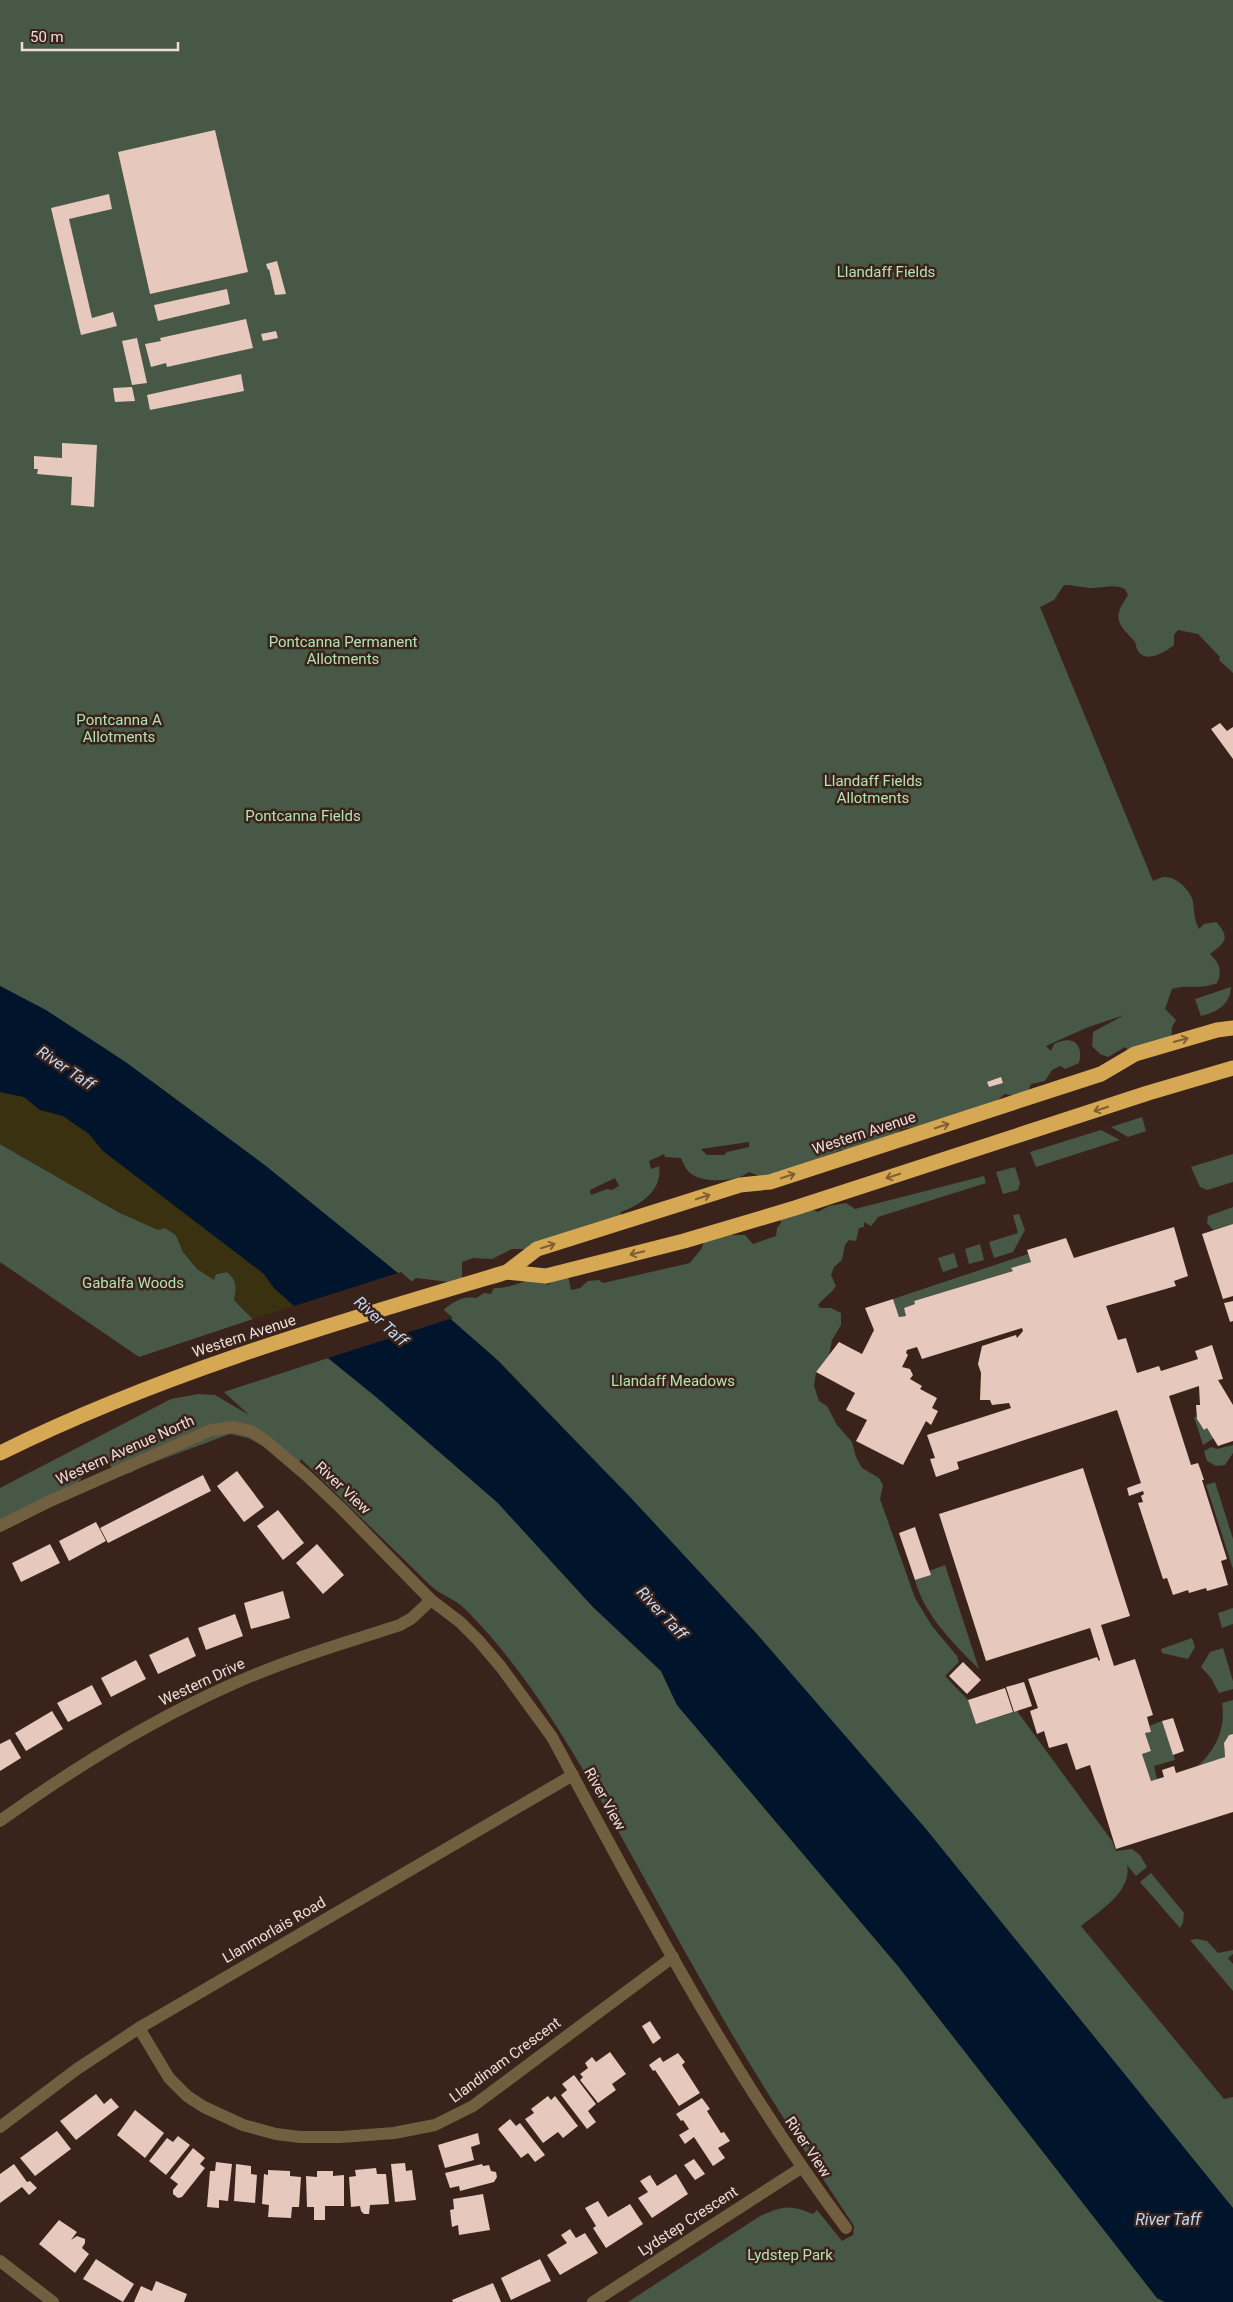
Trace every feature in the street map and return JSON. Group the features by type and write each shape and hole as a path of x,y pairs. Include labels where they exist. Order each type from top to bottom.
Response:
{"highway":[{"name":"Western Avenue","path":"0,1453 118,1399 166,1380 507,1272 537,1249 740,1186 770,1182 1101,1074 1135,1054 1218,1030 1233,1028"},
{"name":"Western Avenue","path":"507,1272 546,1276 684,1241 795,1208 1148,1093 1233,1068"}],"street":[{"name":"Western Avenue North","path":"0,1526 50,1501 212,1430 233,1427 251,1431 266,1441"},
{"name":"River View","path":"266,1441 342,1509 431,1600 460,1622 501,1667 552,1737 673,1957 801,2168 846,2228"},
{"name":"Western Drive","path":"0,1821 118,1741 185,1706 280,1665 400,1625 412,1618 431,1600"},
{"name":"Llanmorlais Road","path":"0,2127 77,2069 139,2028 573,1775"},
{"name":"Llandinam Crescent","path":"139,2028 169,2078 187,2096 204,2107 243,2125 300,2138 394,2133 435,2125 473,2106 673,1957"},
{"name":"Lydstep Crescent","path":"593,2302 801,2168"},
{"path":"0,2261 53,2302"}],"green space":[{"path":"0,0 1233,0 1233,673 1219,660 1220,657 1198,634 1178,630 1174,635 1174,645 1166,651 1150,657 1141,654 1135,642 1120,623 1118,614 1128,595 1125,589 1120,587 1089,588 1064,585 1054,600 1040,607 1153,881 1168,877 1181,883 1192,898 1199,929 1204,924 1216,922 1224,932 1224,940 1210,954 1216,960 1220,970 1217,983 1172,989 1165,1009 1176,1020 1172,1027 1171,1040 1130,1052 1125,1047 1108,1057 1100,1054 1092,1046 1093,1032 1124,1015 1086,1028 1046,1046 1051,1051 1054,1044 1060,1041 1066,1040 1075,1043 1080,1050 1079,1063 1065,1069 1060,1066 1052,1070 1045,1081 1031,1084 1028,1091 1020,1097 1005,1094 990,1106 932,1124 902,1129 890,1138 852,1150 841,1150 774,1175 759,1176 749,1172 728,1180 710,1180 695,1176 689,1172 681,1158 665,1157 664,1154 649,1161 651,1169 659,1166 658,1182 654,1189 643,1201 621,1212 620,1220 591,1224 588,1227 529,1249 512,1249 492,1259 473,1258 462,1262 462,1278 449,1282 416,1278 404,1288 259,1165 160,1088 108,1051 55,1017 0,986","holes":["749,1142 749,1147 727,1152 724,1155 707,1155 701,1149","615,1178 619,1186 612,1190 607,1189 591,1195 590,1190"]},
{"path":"1231,987 1228,999 1222,1007 1201,1016 1195,999"},
{"path":"1142,1117 1146,1131 1128,1137 1111,1127"},
{"path":"1101,1130 1120,1140 1036,1167 1030,1152"},
{"name":"Gabalfa Woods","path":"0,1144 120,1213 165,1228 176,1235 183,1252 214,1279 216,1274 227,1272 233,1278 236,1291 234,1300 253,1319 139,1357 0,1262"},
{"path":"1233,1154 1233,1182 1207,1190 1200,1187 1191,1167"},
{"path":"1015,1167 1020,1183 1018,1190 1003,1194 996,1172"},
{"name":"Llandaff Meadows","path":"984,1176 986,1183 878,1217 871,1226 864,1222 864,1227 859,1228 856,1241 849,1240 845,1245 842,1260 834,1267 831,1275 836,1286 818,1305 820,1308 831,1308 841,1313 841,1325 832,1340 829,1355 816,1372 814,1386 819,1401 827,1406 837,1425 852,1442 856,1457 862,1468 879,1478 883,1485 880,1499 915,1598 932,1626 957,1656 959,1662 945,1676 968,1700 976,1724 1017,1711 1112,1841 1116,1851 1132,1849 1140,1855 1147,1867 1136,1876 1127,1865 1125,1884 1120,1892 1081,1926 1224,2099 1233,2097 1233,2247 1143,2097 1009,1933 655,1524 499,1361 438,1315 460,1299 476,1298 484,1293 491,1294 494,1288 539,1279 548,1285 554,1280 568,1276 571,1290 580,1288 588,1281 599,1280 603,1283 690,1263 702,1248 704,1241 731,1235 745,1235 753,1244 776,1236 777,1228 781,1223 780,1217 808,1208 818,1212 829,1206 846,1203 855,1209"},
{"path":"1233,1207 1233,1224 1213,1230 1207,1223 1208,1216"},
{"path":"1019,1214 1025,1230 1013,1252 994,1258 989,1242 1018,1233 1013,1215"},
{"path":"980,1244 984,1260 969,1264 965,1249"},
{"path":"954,1253 958,1267 943,1272 938,1258"},
{"path":"1028,1254 1031,1262 1012,1268 1013,1271 914,1301 915,1304 904,1308 906,1316 899,1317 893,1299"},
{"name":"Lydstep Park","path":"328,1358 375,1396 498,1503 593,1607 661,1671 677,1705 898,1966 1157,2298 1165,2302 628,2302 760,2216 775,2210 792,2208 813,2214 817,2210 842,2241 853,2235 854,2226 747,2060 580,1764 546,1710 488,1633 462,1606 431,1586 301,1459 298,1465 248,1438 230,1434 141,1467 130,1473 118,1474 108,1463 96,1461 73,1488 0,1522 0,1488 171,1399 198,1394 215,1395 249,1415 224,1392"},
{"path":"1194,1417 1197,1417 1204,1430 1207,1428 1214,1438 1203,1445"},
{"path":"1233,1445 1233,1453 1225,1465 1216,1466 1207,1461 1204,1451 1212,1447 1217,1449"},
{"path":"1215,1482 1233,1539 1233,1569 1206,1485"},
{"path":"945,1565 979,1669 941,1628 919,1593 915,1580 931,1575 929,1571"},
{"path":"1233,1608 1233,1624 1222,1628 1218,1613"},
{"path":"1192,1638 1195,1647 1188,1659 1162,1653 1161,1649"},
{"path":"1223,1648 1233,1681 1233,1689 1219,1693 1211,1678 1201,1667 1210,1652"},
{"path":"1233,1700 1233,1734 1229,1735 1224,1743 1225,1757 1198,1766 1215,1745 1218,1738 1222,1721 1222,1703"},
{"path":"1162,1721 1175,1760 1154,1766 1157,1779 1151,1781 1142,1754 1151,1751 1145,1733 1151,1732 1149,1726"},
{"path":"1151,1873 1184,1913 1183,1923 1180,1928 1140,1882"},
{"path":"1190,1940 1207,1941 1218,1953 1233,1950 1233,1954 1228,1958 1233,1964 1233,1991"}],"sand":[{"path":"0,1092 24,1097 40,1110 63,1116 89,1134 103,1151 264,1274 274,1288 294,1306 253,1319 234,1300 236,1291 233,1278 227,1272 216,1274 214,1280 197,1269 183,1252 176,1235 165,1228 158,1230 120,1213 0,1144"}],"water":[{"name":"River Taff","path":"0,986 46,1010 127,1063 266,1166 398,1273 493,1356 631,1498 757,1634 926,1829 1233,2208 1233,2302 1165,2302 1157,2298 898,1966 677,1705 661,1671 593,1607 498,1503 375,1396 328,1358 303,1326 294,1306 274,1288 264,1274 103,1151 89,1134 63,1116 40,1110 24,1097 0,1092"}],"pier":[{"path":"401,1272 453,1318 325,1359 301,1327 291,1307"}],"building":[{"path":"215,130 248,272 150,294 118,152"},
{"path":"109,194 112,209 69,219 92,318 113,312 117,326 81,335 51,208"},
{"path":"277,261 286,294 275,295 266,264"},
{"path":"227,289 230,304 158,321 154,305"},
{"path":"246,319 253,348 167,367 166,363 151,367 145,344 161,341 160,338"},
{"path":"276,331 278,338 263,341 261,334"},
{"path":"137,338 147,383 132,385 122,341"},
{"path":"241,374 244,391 150,410 147,395"},
{"path":"132,387 135,401 115,402 113,388"},
{"path":"62,443 97,445 94,507 71,505 72,477 37,474 38,469 34,469 34,456 62,458"},
{"path":"1220,723 1227,731 1233,727 1233,759 1211,729"},
{"path":"1001,1077 1003,1083 989,1087 987,1082"},
{"path":"1233,1224 1233,1296 1223,1299 1202,1234"},
{"path":"1174,1227 1188,1276 1174,1281 1176,1286 1106,1306 1118,1340 1126,1338 1137,1373 1159,1366 1161,1371 1198,1359 1195,1351 1212,1345 1223,1379 1218,1380 1233,1405 1233,1441 1218,1446 1207,1428 1204,1430 1197,1419 1196,1405 1200,1405 1199,1386 1169,1396 1191,1465 1198,1463 1204,1480 1202,1480 1227,1559 1221,1561 1228,1585 1207,1591 1206,1588 1189,1593 1188,1590 1173,1595 1167,1578 1163,1579 1138,1503 1143,1502 1141,1496 1144,1494 1143,1491 1129,1496 1127,1488 1141,1483 1117,1410 957,1462 959,1469 936,1477 930,1459 935,1458 927,1435 1011,1408 1009,1403 992,1405 990,1400 980,1400 981,1373 978,1364 982,1346 1016,1335 1017,1338 1023,1331 1022,1328 922,1359 917,1347 907,1350 906,1353 908,1355 902,1367 910,1369 913,1375 910,1379 922,1386 920,1389 937,1398 932,1408 938,1411 931,1425 926,1421 903,1465 856,1441 867,1420 846,1410 855,1393 816,1372 839,1342 862,1354 874,1330 865,1308 893,1299 899,1317 906,1316 904,1308 915,1304 914,1301 1013,1271 1011,1268 1031,1262 1027,1250 1066,1238 1074,1258"},
{"path":"1233,1301 1233,1321 1230,1322 1224,1303"},
{"path":"1083,1468 1130,1616 1101,1625 1114,1666 1135,1659 1153,1715 1147,1717 1151,1732 1145,1733 1151,1751 1142,1754 1151,1781 1164,1777 1162,1770 1174,1766 1176,1773 1225,1757 1224,1743 1229,1735 1233,1734 1233,1812 1116,1849 1090,1765 1076,1770 1067,1743 1049,1748 1044,1731 1037,1734 1030,1711 1038,1708 1028,1679 1097,1657 1100,1660 1090,1628 986,1661 939,1514"},
{"path":"237,1471 264,1507 244,1522 217,1486"},
{"path":"203,1475 211,1491 108,1543 100,1528"},
{"path":"278,1510 304,1543 283,1560 257,1526"},
{"path":"96,1522 106,1541 69,1561 59,1541"},
{"path":"915,1527 931,1575 915,1580 899,1533"},
{"path":"50,1544 60,1563 21,1582 12,1563"},
{"path":"317,1544 344,1575 323,1594 296,1563"},
{"path":"283,1591 290,1618 251,1629 244,1603"},
{"path":"235,1614 243,1636 206,1650 198,1628"},
{"path":"188,1637 196,1656 158,1674 149,1655"},
{"path":"136,1660 146,1679 111,1697 101,1678"},
{"path":"963,1662 981,1680 967,1694 949,1676"},
{"path":"1024,1682 1032,1706 1014,1712 1006,1687"},
{"path":"92,1685 102,1704 68,1722 57,1703"},
{"path":"1005,1688 1013,1712 976,1724 968,1700"},
{"path":"52,1711 63,1729 26,1751 15,1733"},
{"path":"1173,1718 1184,1751 1173,1755 1162,1721"},
{"path":"10,1739 21,1758 0,1771 0,1744"},
{"path":"650,2021 661,2038 653,2044 642,2026"},
{"path":"610,2052 626,2074 612,2084 616,2090 598,2103 580,2080 583,2077 580,2074 588,2068 585,2063 592,2057 596,2062"},
{"path":"678,2053 685,2062 682,2065 700,2093 679,2106 655,2070 653,2071 649,2065 660,2057 663,2062"},
{"path":"574,2075 596,2104 588,2111 596,2122 587,2129 561,2095 567,2090 562,2084"},
{"path":"96,2094 104,2104 111,2098 119,2107 76,2140 60,2121"},
{"path":"548,2096 551,2100 555,2096 578,2126 563,2138 558,2132 543,2143 525,2119 534,2113 531,2109"},
{"path":"702,2098 710,2109 707,2111 721,2133 724,2132 730,2141 718,2148 725,2158 713,2166 694,2137 685,2144 679,2135 689,2129 676,2114"},
{"path":"135,2110 164,2133 145,2158 117,2135"},
{"path":"510,2119 516,2126 520,2123 545,2155 535,2162 528,2153 521,2158 498,2129"},
{"path":"57,2131 71,2149 35,2176 20,2158"},
{"path":"478,2133 480,2144 471,2147 474,2160 445,2168 438,2145"},
{"path":"178,2136 190,2145 166,2175 149,2161 167,2138 173,2142"},
{"path":"193,2148 205,2158 200,2164 205,2168 182,2197 178,2198 173,2194 173,2190 178,2184 170,2178"},
{"path":"694,2159 705,2174 695,2180 684,2165"},
{"path":"216,2162 232,2164 228,2201 219,2200 219,2208 207,2207 210,2171 215,2171"},
{"path":"405,2163 406,2171 412,2170 416,2200 395,2202 391,2164"},
{"path":"14,2164 27,2182 30,2181 37,2188 29,2195 22,2187 0,2203 0,2174"},
{"path":"236,2164 251,2166 251,2174 257,2175 255,2203 234,2201"},
{"path":"482,2164 483,2166 489,2165 491,2171 496,2172 497,2177 494,2182 460,2191 459,2186 450,2188 445,2173"},
{"path":"376,2168 377,2174 386,2174 389,2204 370,2205 369,2214 364,2214 360,2206 351,2207 349,2177 356,2176 355,2170"},
{"path":"268,2170 290,2171 290,2176 301,2177 299,2207 292,2207 291,2218 268,2217 269,2205 262,2204 264,2174 268,2175"},
{"path":"317,2171 333,2171 333,2176 344,2175 344,2206 325,2206 325,2220 314,2220 314,2207 307,2207 306,2176 317,2177"},
{"path":"676,2174 688,2194 652,2218 638,2198 648,2192 640,2181 650,2175 657,2186"},
{"path":"483,2194 490,2230 459,2235 458,2225 452,2227 450,2210 454,2209 453,2199"},
{"path":"598,2201 608,2217 630,2204 643,2224 606,2248 593,2228 596,2226 585,2208"},
{"path":"59,2220 77,2232 71,2240 77,2236 85,2239 82,2248 89,2254 75,2273 39,2244"},
{"path":"570,2229 576,2238 585,2233 598,2253 560,2275 547,2255 567,2243 561,2235"},
{"path":"96,2259 134,2284 123,2302 83,2279"},
{"path":"540,2259 551,2281 511,2300 501,2278"},
{"path":"156,2281 187,2294 184,2302 134,2302 141,2286 152,2291"},
{"path":"493,2283 501,2302 453,2302 452,2300"}],"park label":[{"name":"Llandaff Fields","path":"886,272"},
{"name":"Pontcanna Permanent Allotments","path":"343,650"},
{"name":"Pontcanna A Allotments","path":"119,728"},
{"name":"Llandaff Fields Allotments","path":"873,790"},
{"name":"Pontcanna Fields","path":"303,816"}]}
